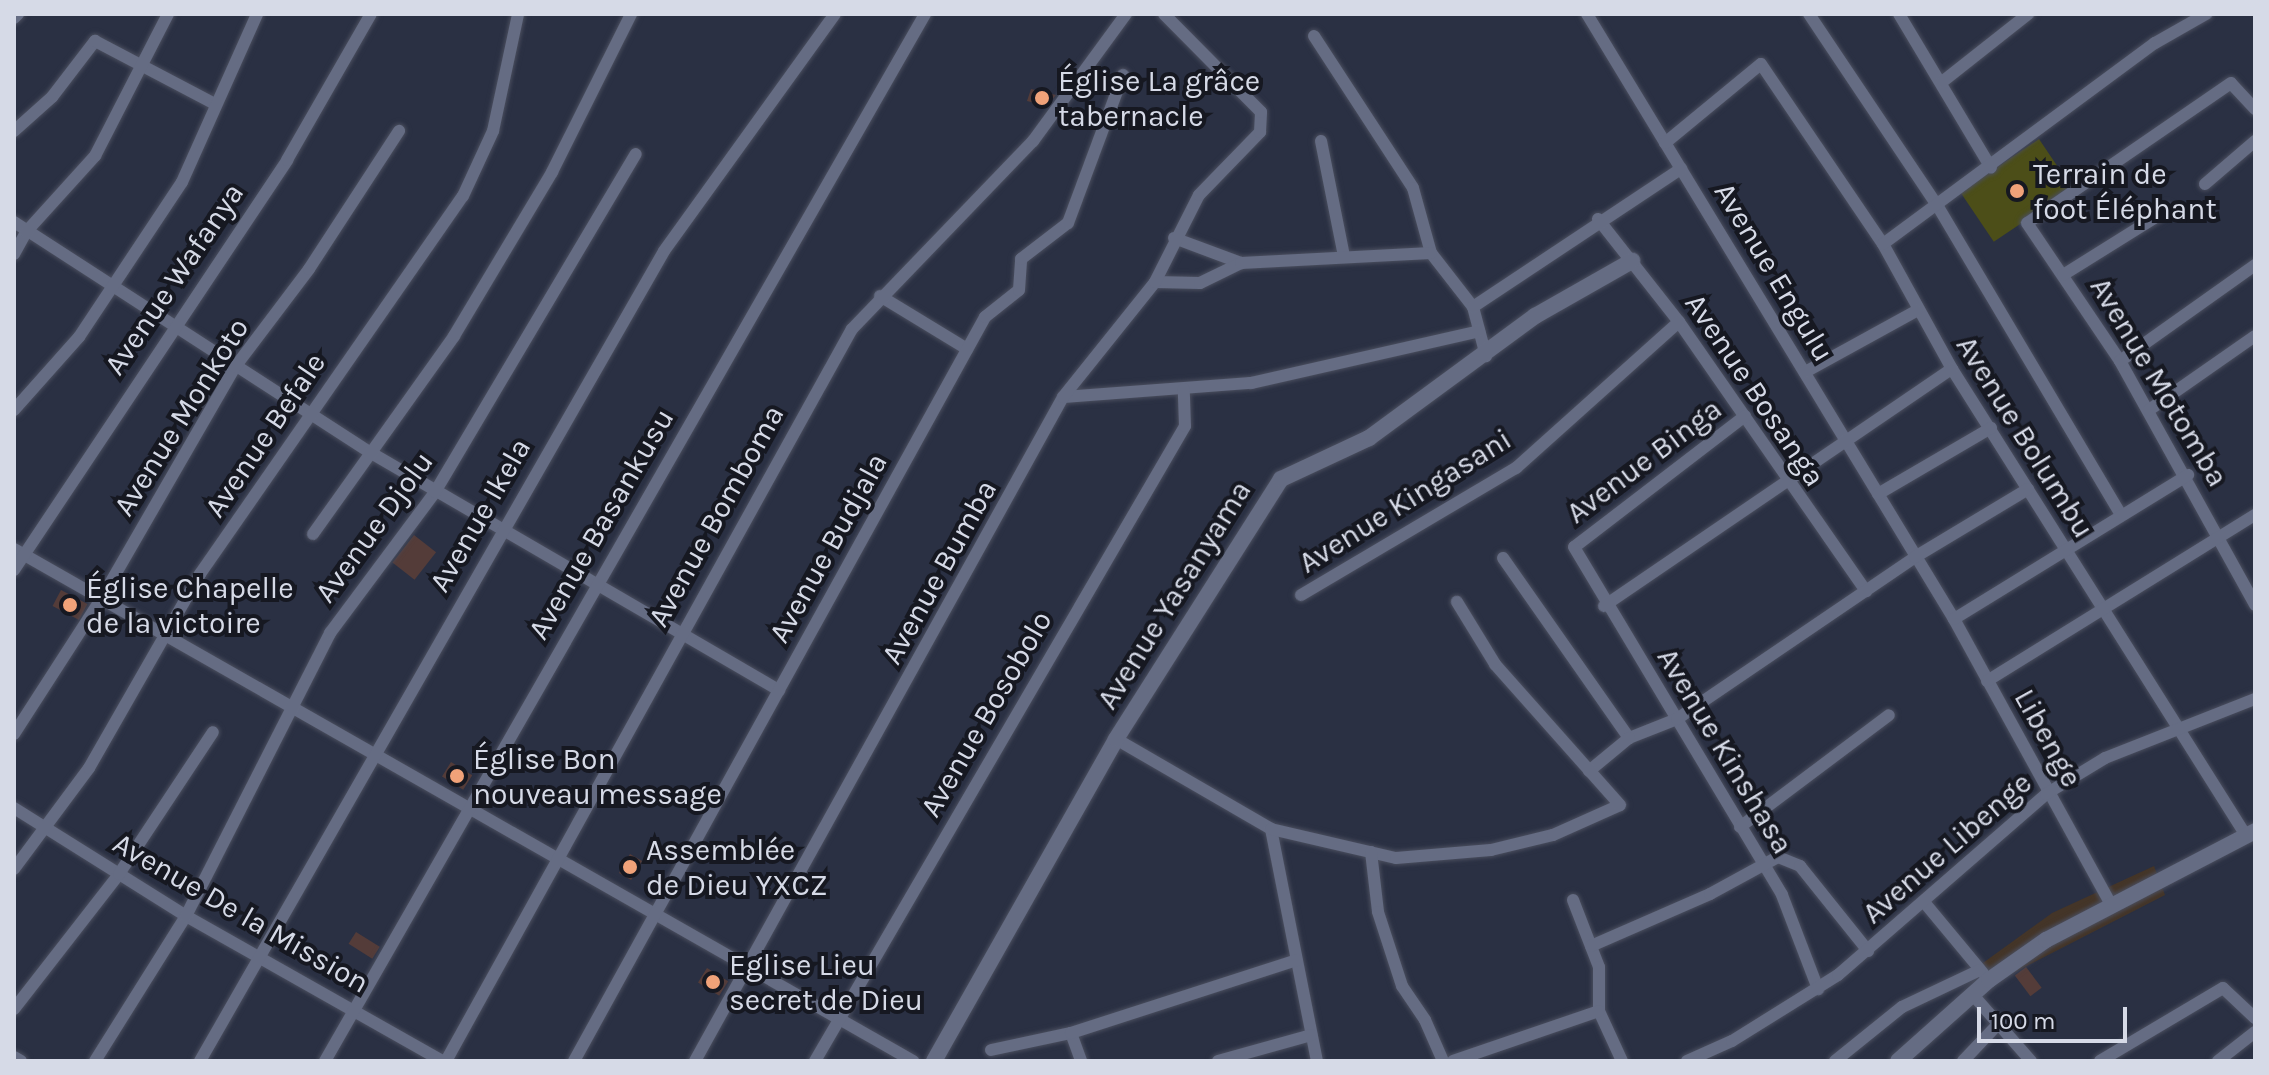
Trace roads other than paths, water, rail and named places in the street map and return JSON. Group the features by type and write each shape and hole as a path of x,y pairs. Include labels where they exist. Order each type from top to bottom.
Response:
{"street":[{"path":"14,254 26,232 95,156 139,65 168,14"},
{"path":"14,410 79,337 182,182 257,14"},
{"name":"Avenue Wafanya","path":"14,570 20,552 287,160 371,14"},
{"name":"Avenue Befale","path":"14,869 46,828 308,415 463,196 493,131 518,14"},
{"path":"313,534 373,454 454,336 552,172 631,14"},
{"name":"Avenue Ikela","path":"200,1061 499,531 664,251 835,14"},
{"name":"Avenue Basankusu","path":"325,1061 925,14"},
{"name":"Avenue Bomboma","path":"444,1061 852,329 880,296 1033,141 1100,45 1126,14"},
{"name":"Avenue Bumba","path":"695,1061 1063,397 1155,282 1174,238 1199,195 1260,132 1261,112 1164,14"},
{"name":"Avenue Engulu","path":"1587,14 1915,557"},
{"path":"1809,14 1937,205 2121,515"},
{"path":"1899,14 1991,168"},
{"path":"1942,82 2028,14"},
{"path":"1883,244 1991,168 2155,43 2206,14"},
{"path":"1314,36 1413,188 1431,253 1473,307 1486,356"},
{"path":"14,131 52,97 95,41 215,104"},
{"name":"Avenue Bolumbu","path":"1665,143 1761,64 1883,244 1916,311 1991,428 2063,550 2177,728 2251,834"},
{"name":"Avenue Budjala","path":"574,1061 985,317 1019,290 1021,259 1068,223 1123,75"},
{"name":"Avenue Motomba","path":"2255,109 2231,83 2027,223 2036,230 2120,361 2188,475 2255,605"},
{"name":"Avenue Monkoto","path":"14,734 101,599 235,367 309,269 399,131"},
{"path":"1321,141 1344,256"},
{"path":"2205,184 2255,141"},
{"name":"Avenue Djolu","path":"95,1061 186,916 346,608 435,492 636,154"},
{"path":"1473,307 1598,219 1681,169"},
{"path":"2063,275 2167,210"},
{"name":"Avenue Bosanga","path":"1598,219 1679,322 1745,416 1786,483 1866,591"},
{"path":"14,222 111,287 174,323 308,415 499,531 597,583 779,690"},
{"path":"1174,238 1241,263"},
{"path":"1155,282 1200,283 1241,263 1431,253"},
{"name":"Avenue Yasanyama","path":"934,1061 1116,739 1281,479 1369,438 1486,356 1535,316 1632,261"},
{"path":"2120,361 2255,265"},
{"path":"880,296 967,349"},
{"path":"1805,372 1916,311"},
{"name":"Avenue Kingasani","path":"1301,595 1516,468 1679,322"},
{"path":"1063,397 1251,383 1479,331"},
{"path":"2149,410 2255,336"},
{"path":"1604,606 1952,369"},
{"name":"Avenue Bosobolo","path":"815,1061 1185,426 1184,389"},
{"name":"Avenue Binga","path":"1574,547 1745,416"},
{"path":"1878,494 1991,428"},
{"path":"1954,619 2188,475"},
{"path":"1589,771 1629,738 1677,719 1915,557 2028,489"},
{"path":"1987,681 2255,515"},
{"name":"Avenue Kinshasa","path":"1574,547 1604,606 1677,719 1782,895 1818,989"},
{"path":"20,552 558,861 840,1016 913,1061"},
{"name":"Libenge","path":"1915,557 1954,619 2046,794 2083,844 2110,903"},
{"path":"1503,558 1629,738"},
{"path":"1116,739 1271,829 1396,858 1491,850 1553,835 1620,805 1495,664 1457,602"},
{"name":"Avenue Libenge","path":"1687,1061 1818,989 1868,951 2046,794 2105,758 2255,699"},
{"path":"1740,827 1889,715"},
{"path":"14,1009 119,874 213,732"},
{"name":"Avenue De la Mission","path":"14,808 186,916 444,1061"},
{"path":"1271,829 1317,1061"},
{"path":"1835,1061 1902,1007 1985,975 2110,903 2251,834"},
{"path":"1371,852 1378,912 1402,986 1443,1061"},
{"path":"1591,946 1710,894 1778,857 1800,866 1868,951"},
{"path":"1573,900 1599,967 1599,1011 1622,1061"},
{"path":"1924,902 1985,975"},
{"path":"991,1050 1071,1033 1297,960"},
{"path":"1898,1061 1973,995 1985,975"},
{"path":"2100,1061 2223,988 2255,1018"},
{"path":"1973,995 2000,1022 2031,1061"},
{"path":"1453,1061 1599,1011"},
{"path":"1963,1061 2000,1022"},
{"path":"2218,1061 2255,1032"},
{"path":"1071,1033 1081,1061"},
{"path":"1218,1061 1311,1035"},
{"path":"14,1057 21,1061"}],"place":[{"name":"Église La grâce tabernacle","path":"1042,98"},
{"name":"Terrain de foot Éléphant","path":"2017,191"},
{"name":"Église Chapelle de la victoire","path":"70,605"},
{"name":"Église Bon nouveau message","path":"457,776"},
{"name":"Assemblée de Dieu YXCZ","path":"630,867"},
{"name":"Eglise Lieu secret de Dieu","path":"713,982"}]}
